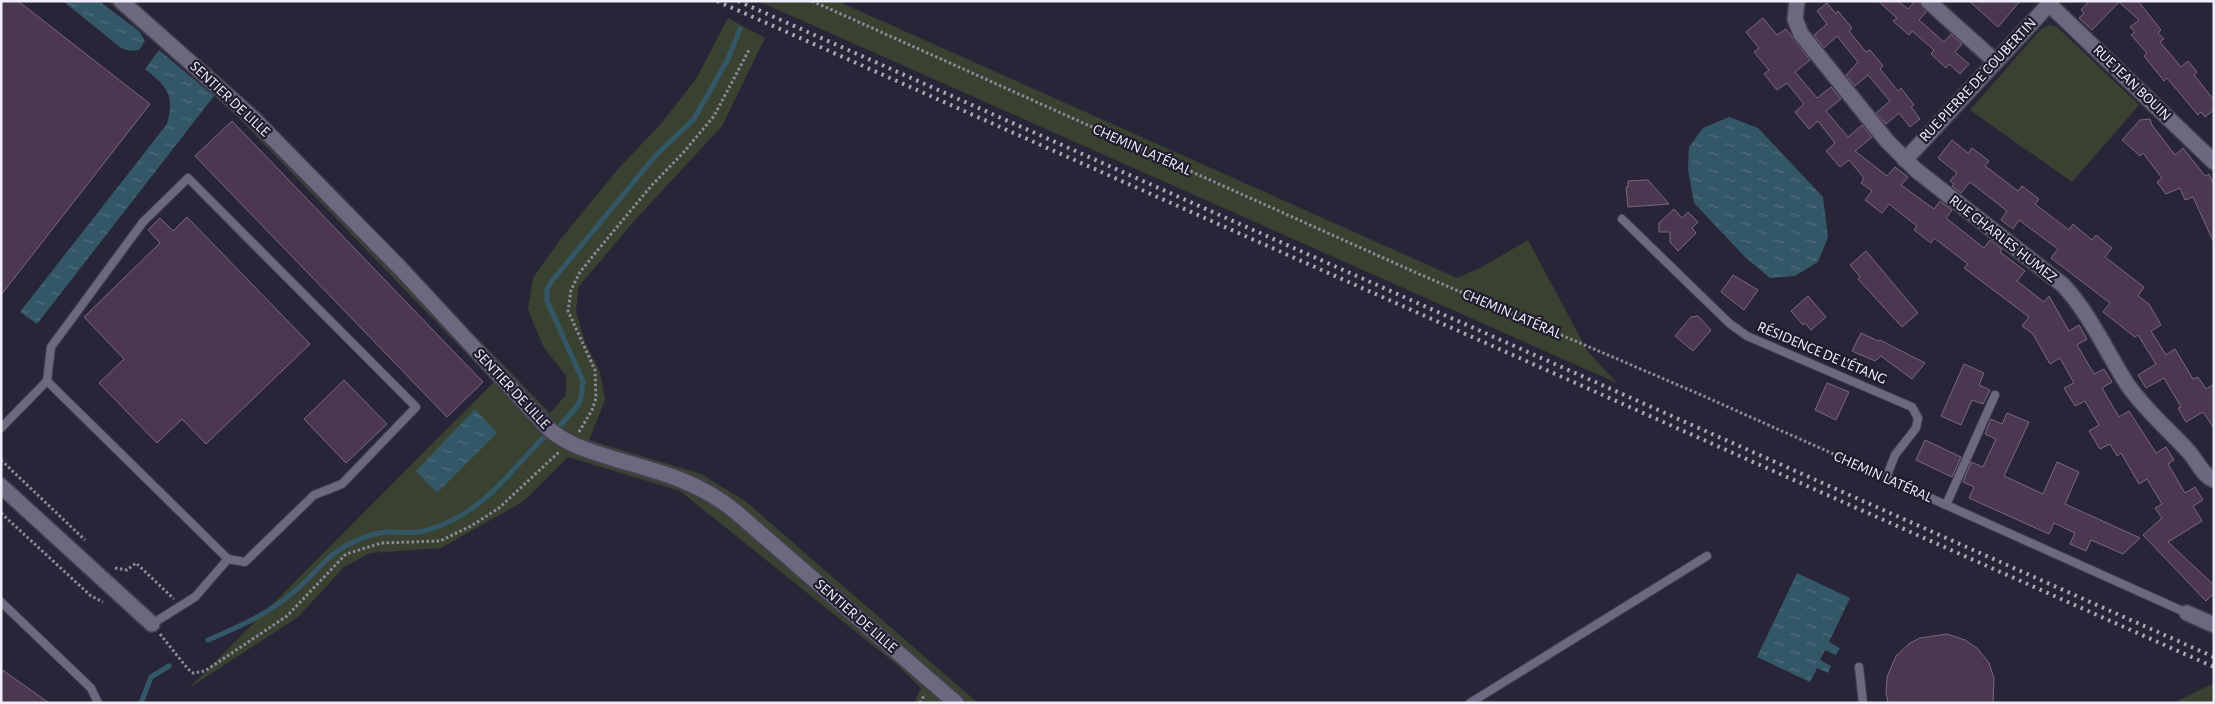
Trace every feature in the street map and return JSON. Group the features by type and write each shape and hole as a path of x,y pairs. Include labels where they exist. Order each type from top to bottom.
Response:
{"street":[{"name":"SENTIER DE LILLE","path":"121,1 254,119 404,271 544,424 570,443 682,479 711,493 736,512 956,703"},
{"name":"RUE CHARLES HUMEZ","path":"1797,1 1795,19 1801,34 1887,141 1926,179 2041,267 2067,290 2079,304 2136,396 2188,452 2207,477 2214,480"},
{"path":"1928,1 1996,62"},
{"name":"RUE PIERRE DE COUBERTIN","path":"1905,160 2051,3"},
{"name":"RUE JEAN BOUIN","path":"2051,3 2214,162"},
{"path":"1,486 152,624"},
{"name":"CHEMIN LATÉRAL","path":"2187,613 2214,624"}],"lane":[{"path":"1,428 47,381 51,347 143,222 188,178 416,407 342,484 314,495 245,562 228,559 47,381"},
{"name":"RÉSIDENCE DE L'ÉTANG","path":"1622,219 1729,323 1742,332 1757,341 1912,407 1918,418 1916,428 1895,455 1886,478"},
{"path":"1946,504 1995,395"},
{"name":"CHEMIN LATÉRAL","path":"1886,478 2187,613"},
{"path":"1470,703 1707,556"},
{"path":"152,624 195,597 228,559"},
{"path":"1,602 91,688 98,703"},
{"path":"1859,667 1863,703"}],"path":[{"name":"CHEMIN LATÉRAL","path":"812,1 1410,270 1700,394 1886,478"},
{"path":"152,624 188,669 193,673 205,671 287,616 346,554 381,543 440,541 472,526 499,508 570,443 586,422 596,398 595,370 568,311 571,290 580,272 652,184 683,153 714,116 750,48"},
{"path":"1,460 86,541"},
{"path":"108,561 114,568 120,570 127,570 136,563 182,606"}],"green space":[{"path":"107,1 135,1 302,158 550,413 566,395 566,376 543,346 528,309 533,278 560,240 618,169 660,125 696,79 728,18 765,38 722,126 636,219 579,286 576,311 585,342 600,372 605,400 589,440 701,474 745,501 978,703 914,703 921,688 896,664 680,491 568,457 524,501 441,548 370,553 344,567 298,617 189,688 494,382 232,111"},
{"path":"758,1 837,1 1457,278 1480,268 1528,240 1588,352 1617,383"},
{"path":"2049,25 2057,27 2139,105 2072,182 1970,110 2041,29"},
{"path":"2212,684 2214,685 2214,703 2173,703"}],"water":[{"path":"63,1 99,1 139,31 145,41 139,50 130,51 121,48"},
{"path":"159,50 214,96 37,324 20,312 167,124 170,105 167,92 164,86 145,69"},
{"path":"1729,117 1758,128 1823,197 1828,237 1818,262 1795,276 1770,278 1745,257 1694,203 1688,170 1689,147 1703,128"},
{"path":"475,409 497,433 437,493 416,471"},
{"path":"1797,573 1850,598 1829,642 1840,648 1836,655 1825,650 1820,660 1831,666 1828,673 1817,668 1810,682 1757,657"}],"building":[{"path":"1,1 18,1 150,104 1,295"},
{"path":"1878,1 1898,1 1908,9 1915,1 1919,1 1926,12 1919,20 1944,42 1951,34 1962,44 1955,52 1969,64 1960,74 1949,64 1946,68 1931,54 1934,50 1912,31 1909,35 1893,21 1897,18"},
{"path":"1969,1 2020,1 1998,27"},
{"path":"2089,1 2138,1 2161,30 2158,33 2164,39 2160,42 2181,67 2188,61 2197,72 2194,75 2214,100 2214,110 2205,117 2201,112 2198,115 2167,78 2164,81 2144,56 2147,53 2131,35 2135,32 2130,27 2139,20 2119,2 2092,30 2079,18 2084,13 2081,10"},
{"path":"1827,3 1836,14 1838,11 1852,28 1849,31 1866,52 1870,50 1883,66 1880,69 1898,91 1901,88 1914,105 1911,107 1920,119 1910,127 1899,113 1886,124 1876,113 1890,101 1868,75 1855,86 1846,75 1858,62 1837,36 1824,48 1814,35 1827,24 1817,11"},
{"path":"1763,18 1777,35 1786,29 1810,60 1795,72 1817,98 1831,87 1841,99 1826,111 1848,137 1862,125 1872,137 1855,151 1887,176 1895,167 1908,177 1901,185 1934,209 1940,201 1952,210 1946,218 1984,248 1990,240 2002,249 2000,252 2025,271 2017,281 2044,302 2049,296 2069,331 2079,325 2087,339 2077,345 2094,374 2104,369 2112,382 2102,388 2119,417 2129,411 2156,453 2166,447 2174,460 2168,464 2185,493 2195,487 2203,500 2193,506 2202,521 2168,542 2214,585 2214,593 2206,601 2143,535 2162,518 2155,508 2162,504 2147,479 2139,484 2121,453 2117,456 2110,444 2100,449 2089,431 2099,425 2085,401 2075,406 2064,388 2074,383 2060,358 2050,364 2033,334 2022,326 2029,317 1964,268 1968,264 1934,238 1931,243 1914,230 1917,226 1889,204 1882,213 1865,200 1872,191 1861,183 1864,178 1849,160 1840,167 1826,151 1835,143 1818,121 1809,129 1795,112 1804,104 1787,83 1777,90 1764,74 1769,70 1754,52 1759,48 1746,32"},
{"path":"2150,119 2152,125 2175,155 2183,148 2205,176 2209,174 2214,185 2214,243 2193,197 2185,200 2180,188 2166,194 2157,182 2162,178 2143,153 2140,156 2122,140 2140,120"},
{"path":"232,121 483,382 447,417 195,156"},
{"path":"1952,140 1968,153 1972,148 1989,161 1985,166 2018,191 2022,186 2039,199 2035,204 2069,230 2073,224 2092,240 2096,235 2112,248 2105,257 2144,287 2138,296 2149,304 2161,325 2151,331 2166,355 2175,349 2193,379 2198,377 2206,389 2214,384 2214,428 2203,412 2186,422 2178,408 2181,407 2164,378 2146,388 2138,375 2156,364 2138,335 2135,337 2103,312 2110,303 2051,258 2058,249 2019,220 2013,229 2001,220 2007,211 1970,182 1961,193 1952,186 1954,184 1950,181 1957,173 1938,158"},
{"path":"1648,180 1669,204 1628,207 1626,187 1628,187 1628,181"},
{"path":"1674,209 1682,218 1688,212 1698,222 1692,228 1696,233 1678,251 1670,242 1670,232 1659,232 1659,223"},
{"path":"187,217 310,344 206,444 182,419 157,443 99,383 124,359 84,317 160,243 148,230 160,218 173,231"},
{"path":"1866,251 1918,313 1902,327 1858,279 1860,277 1850,265"},
{"path":"1733,275 1758,290 1744,310 1721,292"},
{"path":"1808,296 1826,317 1811,330 1805,323 1803,325 1791,311"},
{"path":"1698,316 1711,330 1693,351 1675,336 1691,317"},
{"path":"1861,333 1878,341 1880,340 1925,363 1912,379 1881,356 1875,361 1852,351"},
{"path":"1964,364 1984,373 1979,385 1990,390 1983,404 1972,400 1961,425 1941,416"},
{"path":"344,380 387,424 346,463 304,419"},
{"path":"1827,383 1849,392 1836,420 1815,410"},
{"path":"2007,413 2029,422 2004,476 2043,494 2057,462 2079,472 2065,504 2140,538 2123,554 2091,540 2086,551 2070,544 2075,533 2054,523 2049,534 1969,498 1974,487 1963,482 1971,462 1983,467 1996,439 1985,434 1991,419 2002,424"},
{"path":"1925,440 1961,457 1952,477 1916,460"},
{"path":"1947,634 1965,640 1977,648 1989,663 1994,678 1993,703 1888,703 1886,692 1887,677 1896,656 1910,643 1920,638"},
{"path":"1,669 49,703 1,703"}],"waterway":[{"path":"558,428 578,405 581,398 583,381 547,301 547,290 551,282 656,155 694,119 728,59 740,29"},
{"path":"208,640 243,625 276,606 320,566 347,545 366,537 386,532 410,533 424,531 444,524 461,515 491,493 544,437"},
{"path":"141,703 151,677 169,666"}],"railway":[{"path":"717,1 2214,667"},
{"path":"738,1 2214,657"}]}
